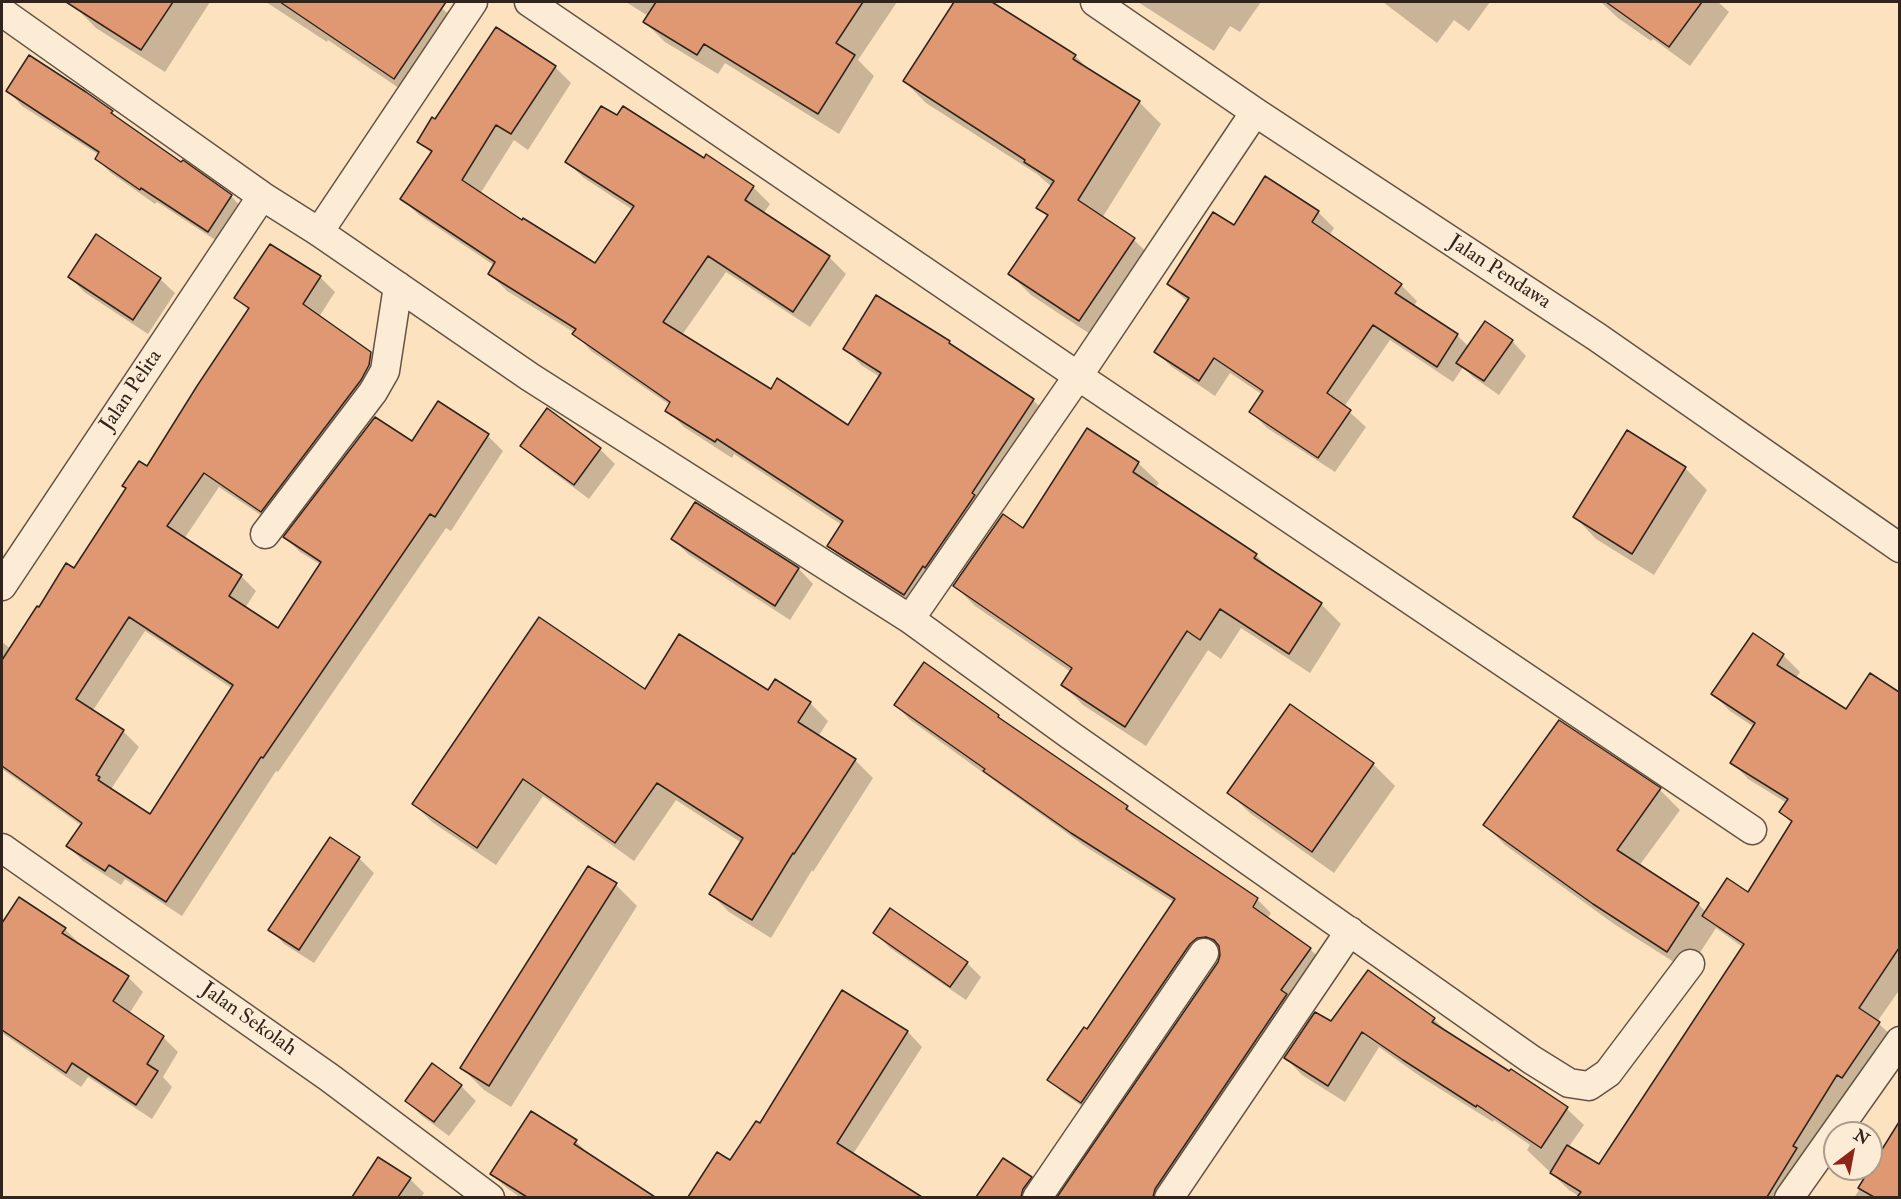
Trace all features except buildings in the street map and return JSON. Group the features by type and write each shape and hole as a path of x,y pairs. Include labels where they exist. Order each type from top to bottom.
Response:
{"street":[{"path":"319,232 473,2"},
{"path":"529,2 1078,376 1752,830"},
{"name":"Jalan Pendawa","path":"1095,2 1255,112 1597,337 1899,548"},
{"path":"2,12 262,196 319,232 530,377 909,619 1532,1060 1569,1083 1589,1086 1608,1073 1690,964"},
{"path":"909,619 1078,376 1255,112"},
{"name":"Jalan Pelita","path":"2,586 262,196"},
{"path":"265,534 373,392 385,371 398,286"},
{"name":"Jalan Sekolah","path":"2,848 330,1078 480,1195"},
{"path":"1169,1197 1350,931"},
{"path":"1037,1197 1204,953"},
{"path":"1789,1197 1899,1041"}]}
